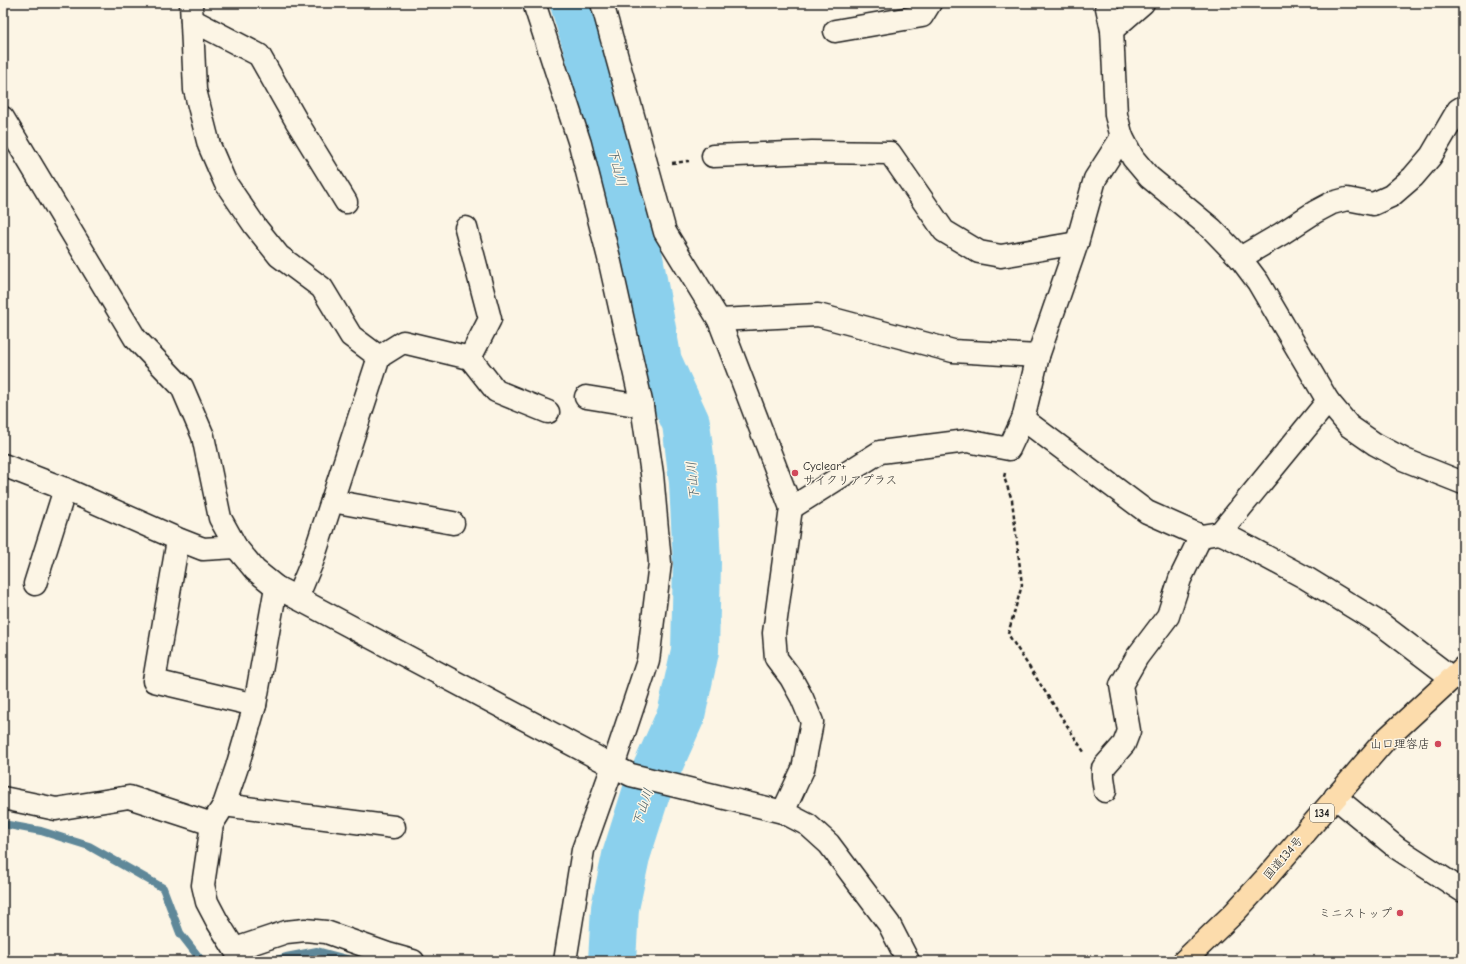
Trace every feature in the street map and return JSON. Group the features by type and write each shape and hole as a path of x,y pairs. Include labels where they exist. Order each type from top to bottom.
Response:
{"highway":[{"name":"国道134号","path":"1184,961 1245,901 1385,740 1457,673"}],"street":[{"path":"534,3 580,144 609,258 642,406 652,474 660,563 648,661 622,771 583,850 565,961"},
{"path":"602,3 665,232 719,320 791,508 774,633 776,658 791,678 802,698 812,722 803,769 783,812"},
{"path":"835,32 922,16 930,3"},
{"path":"1106,3 1112,30 1116,115 1122,137 1133,158 1149,177 1212,229 1240,258 1258,282 1328,401 1349,426 1375,444 1405,460 1463,483"},
{"path":"1112,30 1144,3"},
{"path":"191,11 259,55 297,122 346,202"},
{"path":"191,11 195,90 210,145 225,182 255,226 279,256 322,288 351,336 379,356"},
{"path":"1240,258 1332,203 1347,198 1373,204 1391,196 1413,177 1431,156 1458,110 1463,107"},
{"path":"3,118 135,338 182,387 203,436 220,518 236,548 254,570 276,587 622,771 678,787 783,812 808,826 829,844 889,924 908,961"},
{"path":"791,508 880,452 967,440 1009,449 1023,419 1038,356 1076,243 1095,179 1122,137"},
{"path":"713,156 812,152 890,153 944,231 979,252 1001,256 1076,243"},
{"path":"466,228 490,319 470,358"},
{"path":"719,320 818,315 953,351 1038,356"},
{"path":"297,598 312,562 379,356 403,342 470,358 496,391 548,412"},
{"path":"586,397 642,406"},
{"path":"1104,783 1103,768 1124,744 1129,731 1121,685 1137,657 1168,616 1180,579 1210,535 1328,401"},
{"path":"1023,419 1147,512 1210,535 1235,540 1306,578 1457,673"},
{"path":"3,465 65,489 178,540 203,549 236,548"},
{"path":"35,584 65,489"},
{"path":"332,501 453,523"},
{"path":"178,540 154,681 255,705"},
{"path":"276,587 255,705 224,806 212,824 203,885 207,902 217,921 239,955 286,932 305,930 326,932 388,954 413,961"},
{"path":"3,798 56,809 129,796 212,824"},
{"path":"1335,797 1398,848 1463,891"},
{"path":"224,806 394,827"}],"path":[{"path":"648,168 713,156"},
{"path":"1009,449 1004,477 1012,500 1022,585 1008,634 1104,783"}],"waterway":[{"name":"下山川","path":"574,3 595,73 621,175 637,247 658,362 686,423 693,482 697,563 695,651 681,715 646,793 626,856 615,908 612,961"},
{"path":"3,824 41,831 89,846 163,888 180,933 201,960 204,961"},
{"path":"274,961 317,951 354,961"}],"place":[{"name":"Cyclear+ サイクリアプラス","path":"795,473"},
{"name":"山口理容店","path":"1438,744"},
{"name":"ミニストップ","path":"1400,913"}]}
